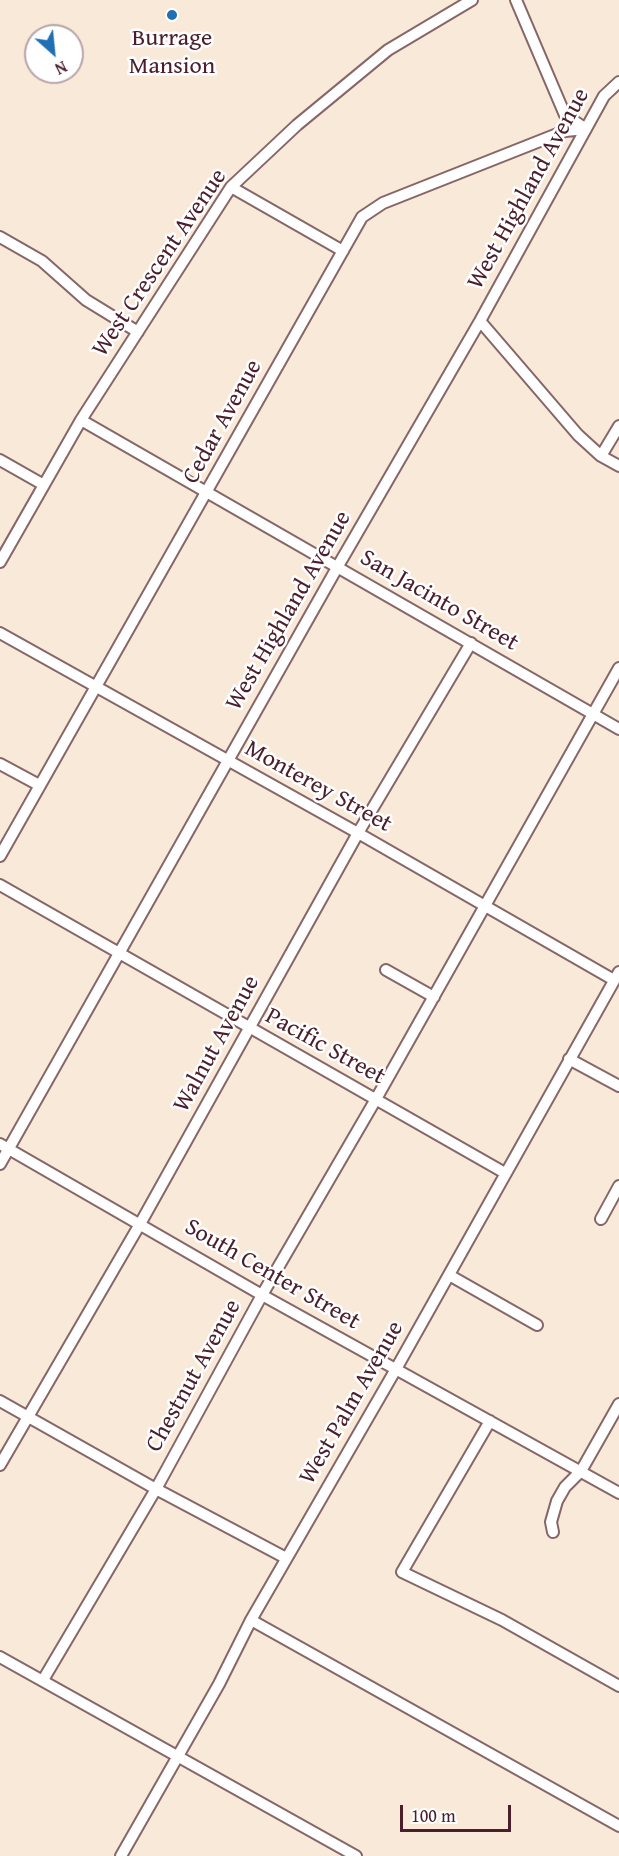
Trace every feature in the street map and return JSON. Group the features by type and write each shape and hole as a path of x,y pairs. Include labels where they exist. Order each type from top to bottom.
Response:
{"street":[{"name":"West Crescent Avenue","path":"0,561 81,420 231,187 297,125 388,50 472,0"},
{"path":"516,0 565,115 586,129"},
{"name":"West Highland Avenue","path":"0,1164 4,1146 120,954 338,566 480,321 604,96 619,82"},
{"name":"Cedar Avenue","path":"0,856 362,217 383,203 565,131 586,129"},
{"path":"231,187 343,251"},
{"path":"0,237 42,261 86,300 138,332"},
{"path":"480,321 572,428 601,456 619,466"},
{"name":"San Jacinto Street","path":"81,420 619,729"},
{"path":"601,456 619,426"},
{"path":"0,459 44,485"},
{"name":"Monterey Street","path":"0,633 486,906 617,976"},
{"name":"Walnut Avenue","path":"0,1465 140,1224 358,833 471,643"},
{"name":"Chestnut Avenue","path":"44,1680 156,1489 262,1295 376,1100 619,668"},
{"path":"0,764 39,785"},
{"name":"Pacific Street","path":"0,885 505,1173"},
{"path":"386,970 434,997"},
{"name":"West Palm Avenue","path":"121,1856 219,1684 251,1620 396,1369 617,976"},
{"path":"569,1059 619,1086"},
{"name":"South Center Street","path":"4,1146 262,1295 619,1493"},
{"path":"601,1218 619,1186"},
{"path":"449,1275 537,1325"},
{"path":"0,1401 156,1489 286,1558"},
{"path":"553,1532 551,1522 557,1501 565,1487 581,1471 619,1404"},
{"path":"489,1421 402,1572 502,1620 619,1686"},
{"path":"251,1620 619,1826"},
{"path":"0,1657 356,1856"}],"place":[{"name":"Burrage Mansion","path":"172,15"}]}
